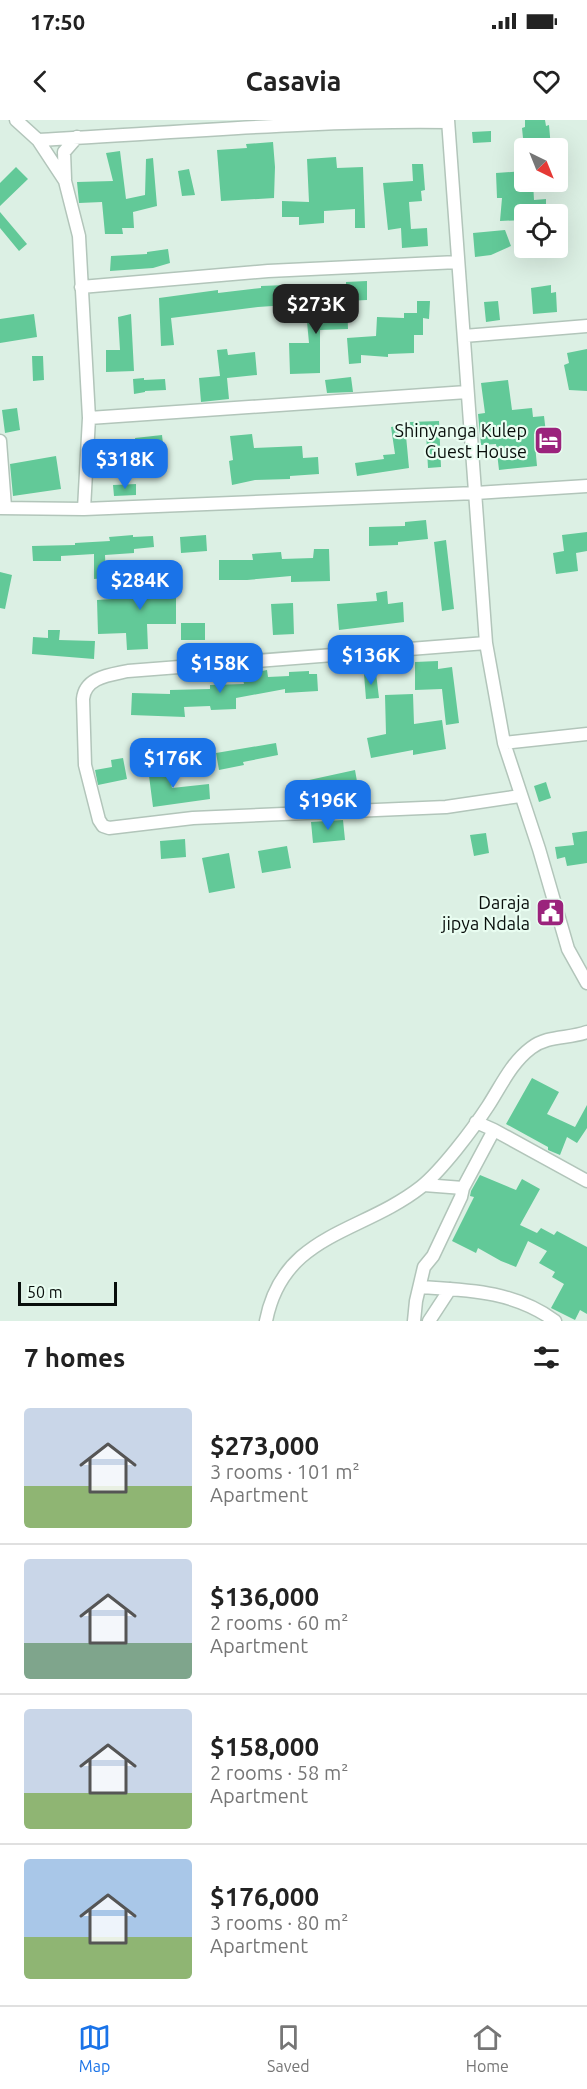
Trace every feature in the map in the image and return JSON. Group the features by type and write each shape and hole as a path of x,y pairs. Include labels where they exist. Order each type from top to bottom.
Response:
{"street":[{"path":"16,120 38,140 65,181"},
{"path":"38,140 392,120 448,121 486,643 504,743 539,849 568,949 587,983"},
{"path":"77,137 64,152 65,181 79,236 89,418 84,509"},
{"path":"81,286 268,271 458,262"},
{"path":"464,336 587,326"},
{"path":"89,418 467,392"},
{"path":"0,441 2,507 84,509 476,493 587,486"},
{"path":"486,643 112,674 95,680 85,689 83,699 85,765 99,820 103,826 109,828 193,818 446,807 520,796"},
{"path":"504,743 587,734"},
{"path":"266,1321 277,1285 291,1266 311,1247 391,1206 424,1185 459,1145 515,1063 531,1048 551,1038 587,1032"},
{"path":"476,1122 587,1181"},
{"path":"414,1321 424,1267 433,1256 461,1197 463,1188 494,1130"},
{"path":"424,1185 463,1188"},
{"path":"420,1287 450,1289 519,1300 540,1310 555,1321"},
{"path":"429,1321 450,1289"}],"building":[{"path":"525,120 545,120 546,126 549,125 550,138 523,138 522,128 525,127"},
{"path":"491,131 491,142 473,143 472,132"},
{"path":"273,142 274,198 221,201 217,150 247,148 246,144"},
{"path":"120,151 126,199 145,195 146,159 153,158 157,206 133,212 134,228 122,228 123,234 105,234 102,202 79,203 77,182 113,181 106,153"},
{"path":"336,157 337,168 363,167 365,228 355,228 355,209 324,211 324,223 299,225 299,217 282,217 282,201 309,202 307,159"},
{"path":"412,164 423,164 425,190 421,191 422,201 409,202 411,229 427,228 428,246 402,248 401,228 388,230 383,183 413,181"},
{"path":"16,167 28,179 0,206 0,183"},
{"path":"189,169 195,195 182,196 178,171"},
{"path":"514,172 514,192 534,192 534,200 546,199 546,204 514,204 514,220 500,221 502,198 497,198 496,173"},
{"path":"0,212 27,244 19,251 0,228"},
{"path":"505,230 511,246 491,255 475,257 473,233"},
{"path":"168,249 170,263 153,268 110,271 111,256 147,254 147,252"},
{"path":"367,281 367,300 346,301 346,282"},
{"path":"286,285 287,305 171,318 174,345 161,346 159,298 218,290 218,293 261,288 261,286"},
{"path":"551,285 551,293 556,292 557,312 533,314 531,288"},
{"path":"317,299 317,303 347,303 348,329 320,330 320,373 290,374 289,343 309,343 305,300"},
{"path":"417,301 430,301 429,319 423,318 423,335 414,335 414,353 388,354 388,357 361,355 361,363 349,364 347,338 376,336 377,317 404,318 404,313 417,313"},
{"path":"498,301 500,320 486,322 484,302"},
{"path":"34,314 37,337 0,343 0,319"},
{"path":"131,314 134,371 106,372 106,350 120,350 118,317"},
{"path":"227,349 228,355 255,352 257,375 227,378 229,399 201,402 199,378 220,376 217,350"},
{"path":"587,349 587,391 569,390 564,365 569,363 567,353"},
{"path":"32,356 43,356 44,380 33,381"},
{"path":"351,377 353,392 327,393 325,380"},
{"path":"144,378 144,380 165,379 166,390 134,394 133,379"},
{"path":"508,380 512,410 532,408 533,417 544,416 546,433 534,434 537,466 499,470 496,444 481,445 478,414 485,413 481,383"},
{"path":"17,408 20,430 5,433 2,410"},
{"path":"439,421 441,467 428,468 426,432 411,433 410,422"},
{"path":"405,425 409,468 357,476 355,463 384,459 383,455 395,454 391,427"},
{"path":"252,434 254,448 302,446 303,458 318,457 319,474 290,476 290,479 255,480 232,485 229,461 233,460 230,436"},
{"path":"162,435 164,453 137,457 135,438"},
{"path":"56,456 61,489 13,496 10,464"},
{"path":"136,484 136,495 114,496 113,485"},
{"path":"426,520 428,539 398,542 398,545 369,546 369,527 405,526 405,522"},
{"path":"587,532 587,551 576,553 578,571 556,574 553,553 564,551 562,535"},
{"path":"133,535 133,537 153,536 154,547 134,549 134,553 105,555 106,578 94,579 94,554 61,556 61,561 33,561 32,546 75,545 75,543 110,541 109,537"},
{"path":"206,535 207,551 181,553 180,537"},
{"path":"446,540 454,609 442,611 434,542"},
{"path":"314,549 329,549 330,581 291,582 291,576 219,580 219,560 253,560 252,554 281,552 282,559 313,558"},
{"path":"0,572 12,575 5,609 0,608"},
{"path":"178,575 176,624 147,624 148,649 127,650 126,633 98,634 97,600 142,597 140,578"},
{"path":"387,591 388,604 403,602 404,622 339,630 337,604 377,601 376,593"},
{"path":"293,603 294,634 273,635 271,604"},
{"path":"181,623 205,623 205,640 181,640"},
{"path":"48,630 60,630 59,640 95,641 94,659 32,654 33,637 48,638"},
{"path":"438,661 438,669 452,667 459,723 446,725 442,689 415,690 415,662"},
{"path":"267,670 268,677 289,676 289,672 309,671 309,674 317,674 318,691 285,693 285,689 236,698 236,709 211,710 210,706 184,707 185,717 131,715 132,693 170,694 170,690 210,689 210,685 244,684 242,675"},
{"path":"376,673 379,698 366,699 364,674"},
{"path":"413,694 414,724 442,720 446,749 413,755 413,750 371,758 367,738 386,734 385,695"},
{"path":"276,743 278,755 243,762 244,765 219,770 216,753"},
{"path":"123,758 127,779 98,785 95,770 112,767 111,760"},
{"path":"168,765 172,788 209,784 210,799 153,807 148,768"},
{"path":"355,770 358,787 339,790 338,788 304,796 300,782"},
{"path":"546,782 551,798 539,802 534,786"},
{"path":"343,820 345,840 313,843 311,822"},
{"path":"587,831 587,863 567,866 565,857 557,859 555,847 574,845 572,833"},
{"path":"486,833 489,853 474,856 470,835"},
{"path":"185,839 186,857 161,859 160,841"},
{"path":"287,846 291,868 262,873 258,851"},
{"path":"229,853 235,888 209,893 202,858"},
{"path":"532,1078 559,1092 547,1114 575,1127 587,1105 587,1128 577,1143 567,1137 560,1155 506,1124"},
{"path":"480,1175 516,1190 522,1179 540,1189 520,1225 537,1233 541,1228 554,1235 557,1231 587,1247 587,1314 580,1310 575,1320 551,1308 564,1284 552,1277 555,1272 539,1263 547,1251 528,1241 516,1267 478,1248 476,1253 452,1241 474,1197 470,1196 471,1191"}],"place":[{"name":"Shinyanga Kulep Guest House","path":"548,441"},
{"name":"Daraja jipya Ndala","path":"551,913"}]}
